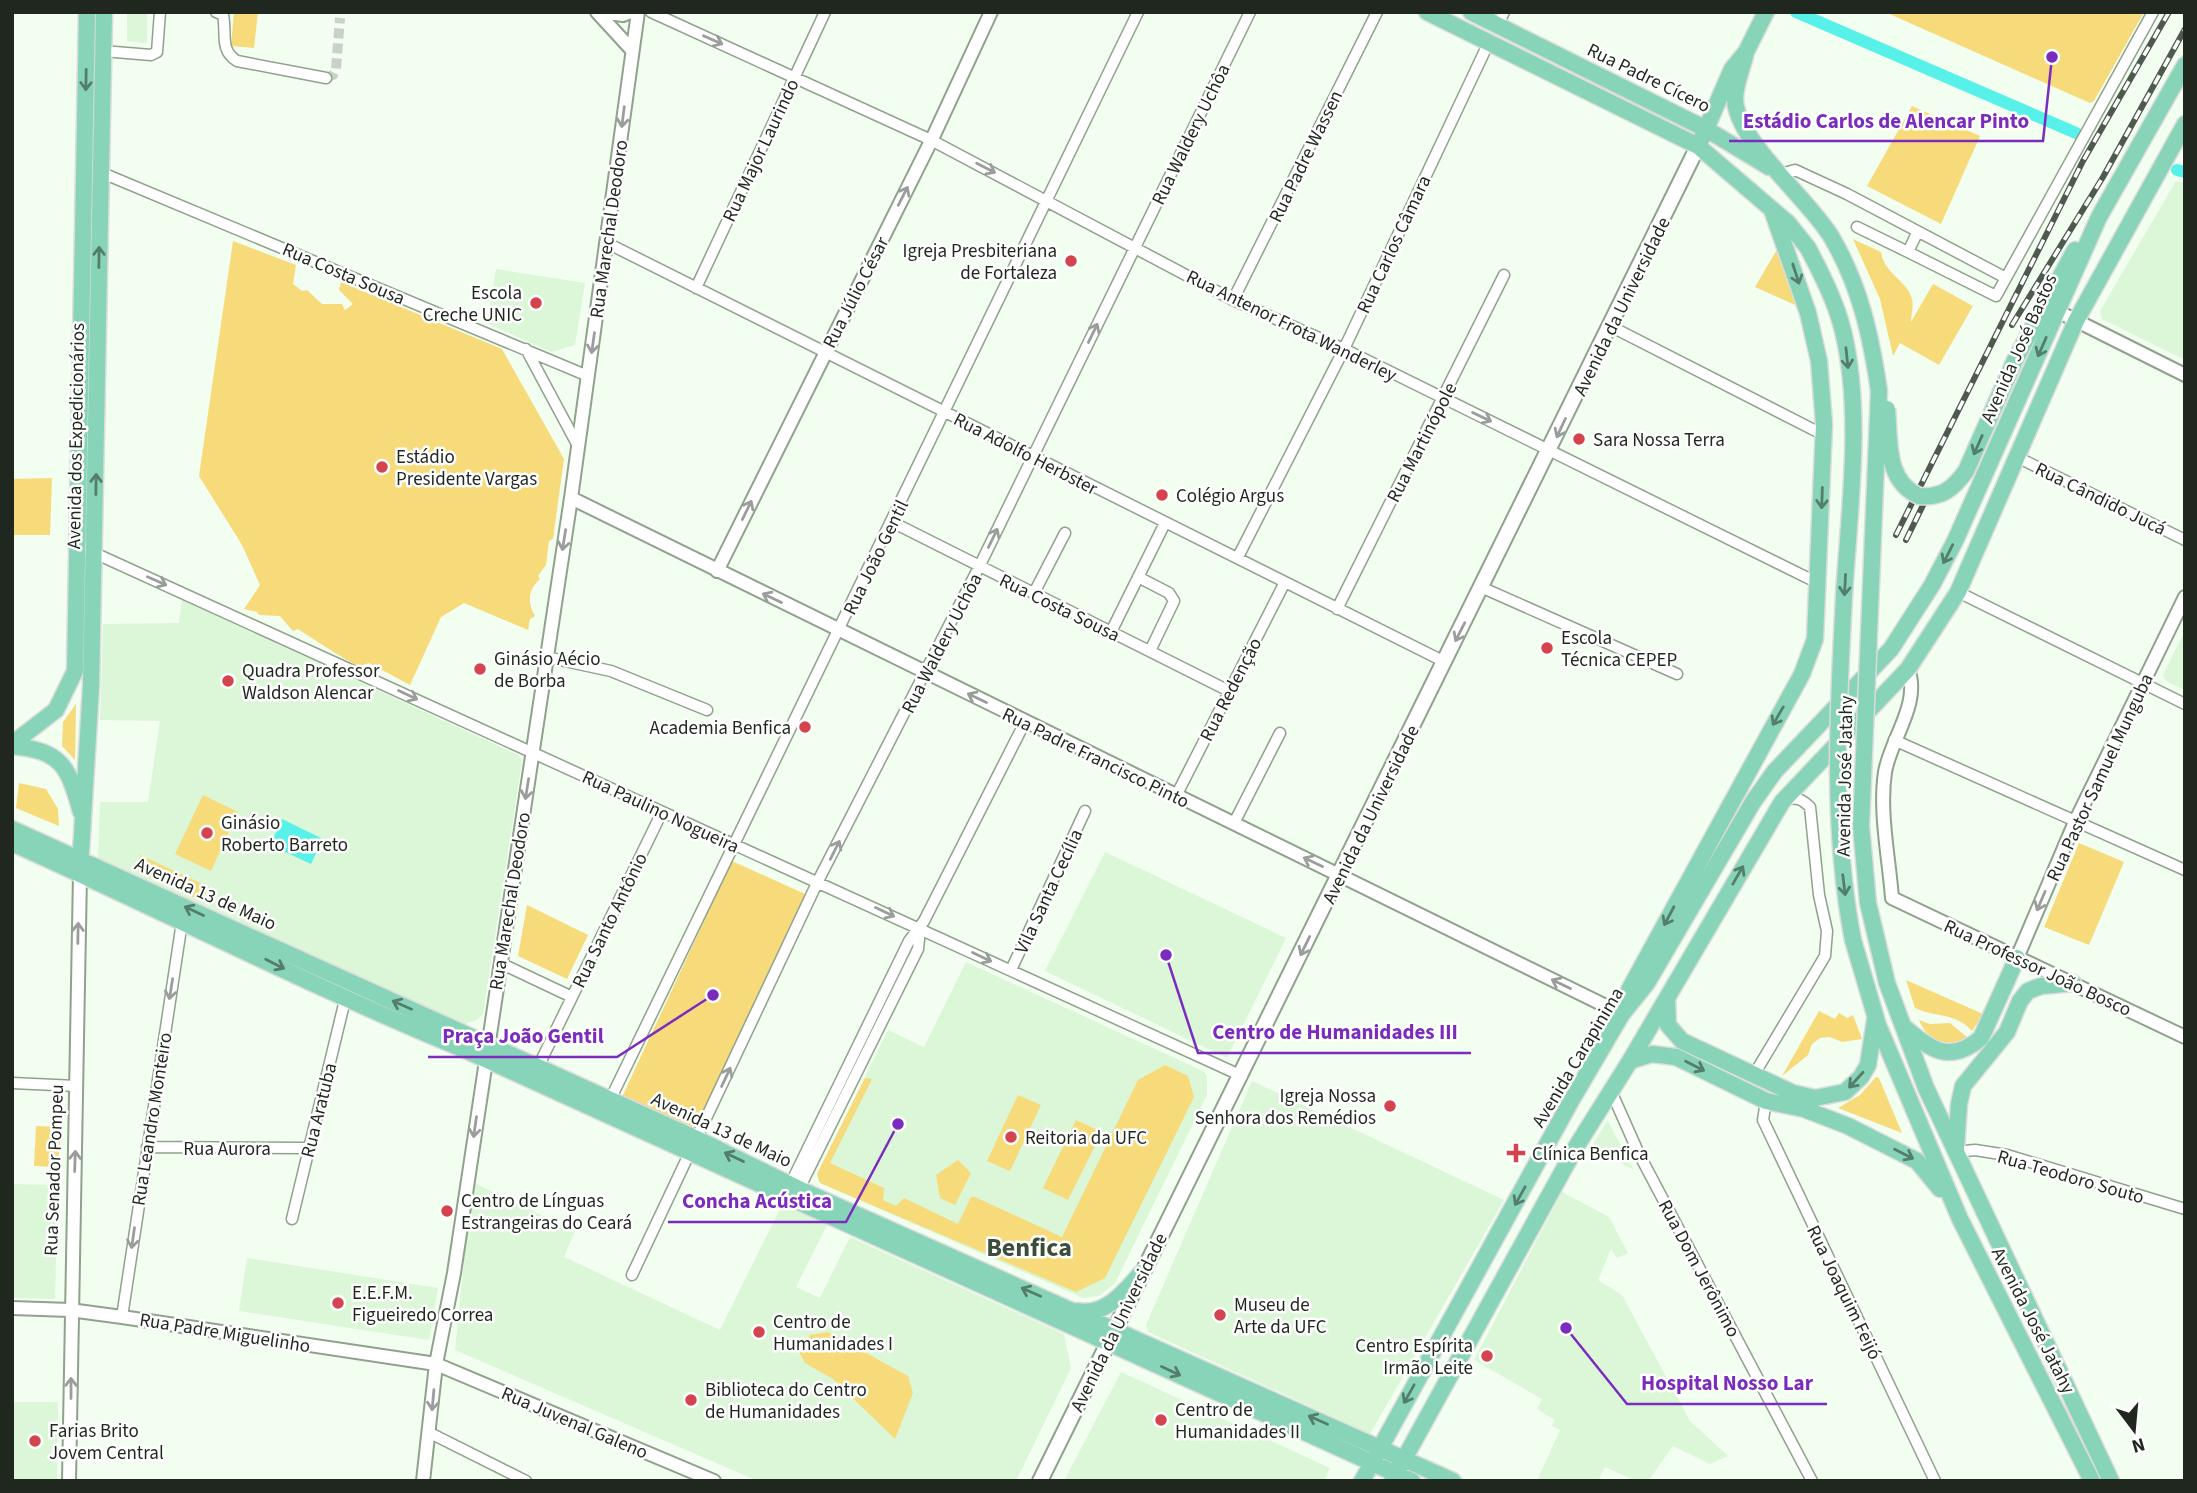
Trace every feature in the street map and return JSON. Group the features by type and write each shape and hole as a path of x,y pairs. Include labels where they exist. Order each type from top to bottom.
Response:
{"main road":[{"name":"Avenida dos Expedicionários","path":"12,745 56,710 75,671 87,12"},
{"name":"Avenida dos Expedicionários","path":"80,867 95,553 103,12"},
{"name":"Rua Padre Cícero","path":"1427,12 1698,146 1772,210"},
{"name":"Rua Padre Cícero","path":"1471,12 1501,19 1706,129 1780,174"},
{"path":"1698,146 1732,69 1746,52 1762,13"},
{"name":"Avenida José Jatahy","path":"1746,52 1737,86 1737,109 1744,129 1832,237 1863,306 1879,391 1861,827 1868,903 1887,983 1899,1023 1956,1152 2111,1481"},
{"name":"Avenida José Bastos","path":"1891,649 1932,585 1955,541 2051,308 2185,65"},
{"path":"1394,1477 1570,1158 1782,802 1908,669 1958,592 2076,321 2185,124"},
{"name":"Avenida da Universidade","path":"1040,1481 1483,588 1698,146"},
{"path":"1626,1010 1629,990 1811,657 1815,639 1820,584 1824,424 1819,361 1794,265 1772,210"},
{"name":"Avenida José Jatahy","path":"1772,210 1788,223 1808,248 1836,307 1843,333 1849,384 1852,451 1841,661 1839,824 1847,911 1865,988 1960,1219 2092,1481"},
{"path":"1879,391 1887,410 1890,451 1899,483 1919,496 1931,497 1955,487 1966,471 2015,360 2051,308"},
{"name":"Avenida Carapinima","path":"1363,1481 1626,1010 1647,983 1753,802 1775,771 1891,649"},
{"path":"12,745 50,754 67,768 84,821"},
{"name":"Avenida 13 de Maio","path":"12,829 182,922 345,1000 485,1051 538,1067 610,1100 694,1146 794,1187 1069,1309 1112,1337 1380,1447 1453,1481"},
{"name":"Avenida 13 de Maio","path":"12,843 80,867 694,1146 1112,1337 1372,1462 1394,1477 1412,1481"},
{"path":"1899,1023 1931,1049 1952,1052 1971,1047 1981,1038 2017,957"},
{"path":"1956,1152 1963,1086 1996,1050 2011,1025 2020,1001 2028,991 2041,986 2073,983"},
{"path":"1667,998 1668,1025 1682,1041 1803,1096 1828,1097 1845,1092 1861,1077 1868,1065 1875,1017"},
{"path":"1630,1061 1652,1054 1676,1057 1766,1101 1804,1109 1848,1126 1917,1161 1927,1169 1960,1219"},
{"path":"1069,1309 1084,1312 1112,1302 1141,1273"}],"street":[{"path":"103,51 151,55 157,52 160,12"},
{"path":"216,12 223,15 224,46 228,55 237,61 326,78"},
{"path":"599,12 623,15 631,12"},
{"path":"599,12 631,49"},
{"name":"Rua Marechal Deodoro","path":"423,1481 436,1364 454,1273 485,1051 571,498 638,12"},
{"name":"Rua Antenor Frota Wanderley","path":"651,12 931,140 1233,300 1343,349 1820,584"},
{"name":"Rua Major Laurindo","path":"696,288 825,12"},
{"name":"Rua Júlio César","path":"717,571 931,140 991,12"},
{"name":"Rua João Gentil","path":"610,1100 1138,12"},
{"name":"Rua Waldery Uchôa","path":"632,1275 818,881 979,567 1250,12"},
{"name":"Rua Padre Wassen","path":"1233,300 1377,12"},
{"name":"Avenida José Bastos","path":"1908,252 1996,296 2063,170 2153,12"},
{"name":"Rua Carlos Câmara","path":"1238,557 1343,349 1489,42"},
{"name":"Rua Padre Cícero","path":"1780,174 1794,170 1847,194 2006,278"},
{"name":"Rua Costa Sousa","path":"100,172 588,376"},
{"path":"1857,227 1908,252 1917,233"},
{"name":"Rua Adolfo Herbster","path":"607,243 1445,662"},
{"name":"Rua Martinópole","path":"1337,609 1504,275"},
{"path":"2051,308 2185,375"},
{"path":"1610,326 1815,430"},
{"path":"525,348 578,446"},
{"name":"Rua Cândido Jucá","path":"2017,457 2185,540"},
{"name":"Rua Padre Francisco Pinto","path":"571,498 1176,796 1626,1010"},
{"name":"Rua Costa Sousa","path":"892,522 1229,691"},
{"path":"1111,632 1166,523"},
{"path":"1034,593 1065,533"},
{"name":"Rua Paulino Nogueira","path":"79,546 1242,1076"},
{"path":"1138,577 1169,593 1174,601 1150,651"},
{"name":"Rua Redenção","path":"1176,796 1285,582"},
{"path":"1483,588 1677,674"},
{"path":"1958,592 2185,704"},
{"name":"Rua Pastor Samuel Munguba","path":"2017,957 2075,822 2185,597"},
{"path":"546,657 611,671 707,710"},
{"path":"1908,669 1913,683 1909,706 1894,740 2185,870"},
{"path":"794,1187 918,949 920,928 1025,722"},
{"path":"1234,823 1280,733"},
{"name":"Rua Professor João Bosco","path":"1894,740 1885,774 1892,898 2185,1037"},
{"path":"1755,1073 1821,966 1828,943 1810,807 1803,800 1792,797 1782,802"},
{"name":"Vila Santa Cecília","path":"1011,970 1085,811"},
{"name":"Rua Santo Antônio","path":"538,1067 662,812"},
{"name":"Rua Senador Pompeu","path":"69,1481 80,867"},
{"name":"Rua Leandro Monteiro","path":"122,1317 182,922"},
{"path":"500,963 572,997"},
{"name":"Rua Aratuba","path":"292,1219 345,1000"},
{"path":"12,1083 77,1086"},
{"name":"Rua Dom Jerônimo","path":"1611,1091 1639,1154 1812,1481"},
{"name":"Rua Joaquim Feijó","path":"1766,1101 1763,1120 1935,1481"},
{"name":"Rua Aurora","path":"147,1147 308,1149"},
{"name":"Rua Teodoro Souto","path":"1956,1152 1975,1150 2007,1155 2185,1209"},
{"name":"Rua Padre Miguelinho","path":"12,1308 70,1310 436,1364"},
{"name":"Rua Juvenal Galeno","path":"436,1364 692,1476 715,1481"},
{"path":"430,1433 526,1481"}],"shaded area":[{"path":"127,12 147,12 147,43 127,41"},
{"path":"234,12 258,12 254,48 231,46"},
{"path":"1885,12 2144,12 2094,101 2090,103"},
{"path":"1912,106 1980,136 1941,224 1867,186"},
{"path":"2176,181 2185,183 2185,360 2102,319 2100,311"},
{"path":"1853,239 1881,252 1886,266 1909,292 1913,302 1911,322 1933,284 1973,306 1939,365 1900,343 1893,356 1880,299"},
{"name":"Estádio Presidente Vargas","path":"233,241 296,265 293,284 302,291 307,290 322,304 342,304 345,310 353,304 339,290 341,282 502,349 564,459 553,539 549,541 546,565 531,592 530,601 535,616 530,619 528,630 464,603 441,617 410,685 369,663 354,664 298,629 293,631 280,616 259,615 244,609 260,585 242,545 199,476"},
{"path":"1779,246 1804,309 1755,287"},
{"name":"Escola Creche UNIC","path":"496,269 585,283 575,345 551,352 487,323"},
{"path":"52,478 50,535 12,535 12,479"},
{"path":"182,600 518,755 522,761 483,1014 477,1020 464,1024 98,858 100,802 148,802 160,721 100,720 103,624 179,623"},
{"path":"2185,631 2185,690 2166,681 2163,675"},
{"path":"76,704 75,760 62,746 63,722"},
{"path":"19,783 46,789 58,809 59,826 16,808"},
{"name":"Ginásio Roberto Barreto","path":"203,795 238,812 211,871 175,854"},
{"path":"2079,843 2124,862 2089,945 2044,927"},
{"path":"1105,852 1286,938 1227,1058 1045,971"},
{"path":"140,855 209,887 202,901 138,872"},
{"path":"732,861 805,894 694,1130 622,1097"},
{"path":"527,905 588,935 567,979 518,956"},
{"name":"Reitoria da UFC","path":"966,962 1203,1071 1207,1076 1207,1095 1115,1283 1099,1296 1083,1298 820,1183 818,1179 817,1174 888,1030 924,1047"},
{"path":"1906,980 1983,1014 1972,1031 1952,1018 1915,1008"},
{"path":"1819,1011 1835,1019 1839,1013 1847,1018 1853,1015 1862,1039 1842,1042 1830,1037 1820,1038 1812,1044 1808,1055 1782,1076"},
{"path":"1919,1020 1930,1024 1950,1023 1967,1037 1953,1042 1939,1041 1927,1033"},
{"path":"1165,1065 1188,1076 1194,1097 1105,1278 1076,1292 820,1183 817,1174 865,1078 872,1079 830,1163 884,1188 883,1200 896,1206 904,1198 958,1224 971,1197 975,1197 1062,1237 1138,1080"},
{"path":"1876,1077 1879,1078 1902,1133 1838,1108 1860,1095"},
{"path":"1252,1081 1504,1200 1370,1434 1148,1332 1146,1325"},
{"path":"1018,1095 1041,1105 1010,1171 987,1161"},
{"path":"1076,1120 1102,1132 1068,1200 1043,1188"},
{"path":"1608,1121 1634,1170 1591,1147"},
{"path":"36,1126 61,1127 58,1167 34,1166"},
{"path":"958,1160 971,1173 955,1205 940,1198 936,1175"},
{"name":"Centro de Humanidades I","path":"472,1182 575,1231 564,1257 720,1330 783,1203 827,1225 796,1287 820,1298 850,1237 1064,1334 1071,1368 1016,1481 758,1481 455,1350"},
{"path":"12,1184 58,1185 55,1299 12,1298"},
{"path":"1562,1192 1609,1217 1628,1253 1617,1258 1611,1249 1598,1280 1622,1295 1690,1421 1728,1456 1710,1464 1673,1446 1648,1481 1636,1481 1605,1467 1598,1481 1537,1481 1560,1430 1552,1426 1555,1420 1537,1409 1542,1399 1474,1360"},
{"name":"E.E.F.M. Figueiredo Correa","path":"247,1258 438,1288 429,1340 239,1311"},
{"path":"828,1332 908,1376 913,1393 895,1439 833,1379 805,1363 799,1352 810,1335"},
{"name":"Centro de Humanidades II","path":"1121,1372 1330,1468 1324,1481 1064,1481"},
{"name":"Farias Brito Jovem Central","path":"12,1402 58,1402 57,1481 12,1481"}],"water":[{"path":"282,819 323,839 311,864 270,845"}],"waterway":[{"path":"1796,12 2076,133"},
{"path":"2177,170 2185,172"}],"tunnel":[{"path":"326,78 333,75 336,69 340,18"}],"railway":[{"path":"1896,535 2083,161 2169,12"},
{"path":"2012,325 2103,177 2185,29"},
{"path":"1906,540 1928,495"}],"place":[{"name":"Estádio Carlos de Alencar Pinto","path":"2052,57"},
{"name":"Igreja Presbiteriana de Fortaleza","path":"1071,261"},
{"name":"Escola Creche UNIC","path":"536,303"},
{"name":"Sara Nossa Terra","path":"1579,439"},
{"name":"Estádio Presidente Vargas","path":"382,467"},
{"name":"Colégio Argus","path":"1162,495"},
{"name":"Escola Técnica CEPEP","path":"1547,648"},
{"name":"Ginásio Aécio de Borba","path":"480,669"},
{"name":"Quadra Professor Waldson Alencar","path":"228,681"},
{"name":"Academia Benfica","path":"805,727"},
{"name":"Ginásio Roberto Barreto","path":"207,833"},
{"name":"Centro de Humanidades III","path":"1166,955"},
{"name":"Praça João Gentil","path":"713,995"},
{"name":"Igreja Nossa Senhora dos Remédios","path":"1390,1106"},
{"name":"Concha Acústica","path":"898,1124"},
{"name":"Reitoria da UFC","path":"1011,1137"},
{"name":"Clínica Benfica","path":"1516,1153"},
{"name":"Centro de Línguas Estrangeiras do Ceará","path":"447,1211"},
{"name":"E.E.F.M. Figueiredo Correa","path":"338,1303"},
{"name":"Museu de Arte da UFC","path":"1220,1315"},
{"name":"Hospital Nosso Lar","path":"1566,1328"},
{"name":"Centro de Humanidades I","path":"759,1332"},
{"name":"Centro Espírita Irmão Leite","path":"1487,1356"},
{"name":"Biblioteca do Centro de Humanidades","path":"691,1400"},
{"name":"Centro de Humanidades II","path":"1161,1420"},
{"name":"Farias Brito Jovem Central","path":"35,1441"}],"district":[{"name":"Benfica","path":"1029,1247"}]}
